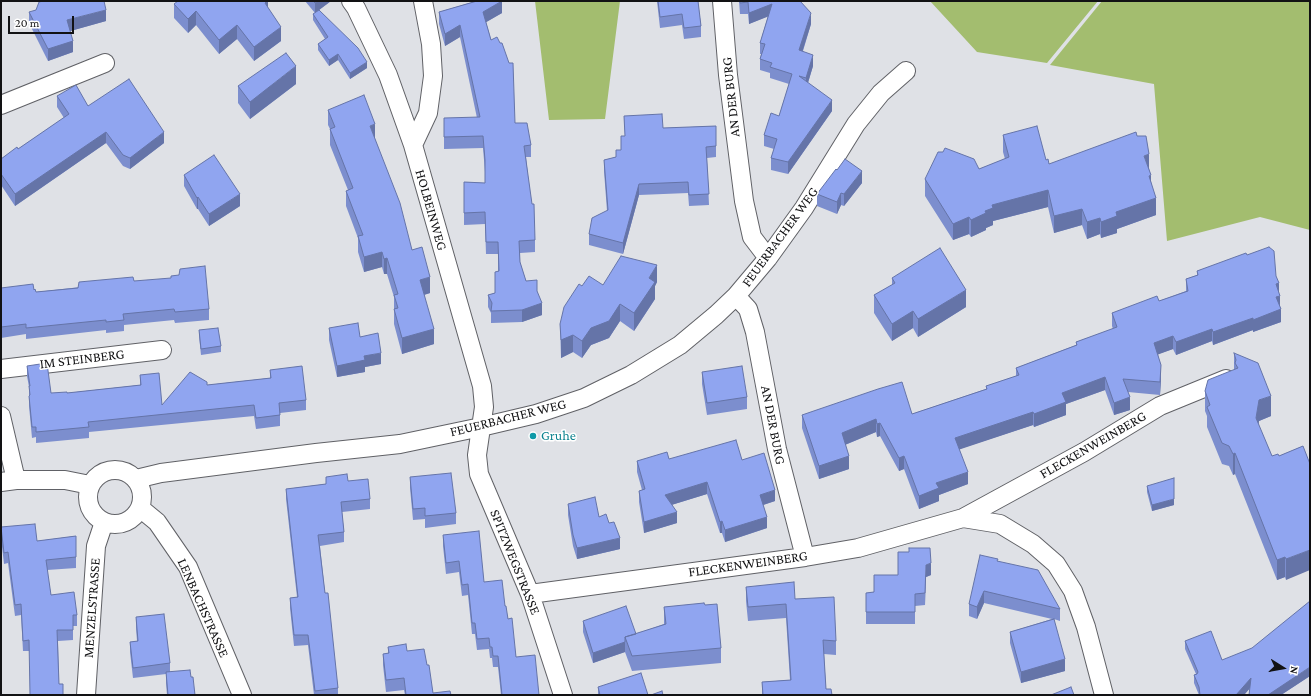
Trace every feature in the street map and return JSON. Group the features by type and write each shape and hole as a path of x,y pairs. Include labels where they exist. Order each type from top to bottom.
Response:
{"street":[{"name":"HOLBEINWEG","path":"350,1 356,8 388,75 413,145 482,386 484,408 481,427"},
{"path":"413,145 428,113 433,76 431,44 423,1"},
{"name":"AN DER BURG","path":"722,1 728,75 744,201 752,237 768,258"},
{"path":"1,105 105,63"},
{"name":"FEUERBACHER WEG","path":"136,479 168,472 400,444 481,427 536,414 584,398 631,375 680,345 736,296 768,258 804,208 856,124 881,94 906,71"},
{"name":"AN DER BURG","path":"736,296 748,309 755,332 777,449 805,557"},
{"name":"IM STEINBERG","path":"1,369 162,350"},
{"name":"FLECKENWEINBERG","path":"530,594 805,557 858,548 963,518 1084,452 1160,406 1226,379"},
{"path":"1,416 9,481 65,480 90,484"},
{"name":"SPITZWEGSTRASSE","path":"481,427 477,455 479,474 530,594 563,695"},
{"path":"117,469 127,472 136,479 141,488 142,498 140,508 133,517 124,522 114,524 104,522 95,515 89,506 88,495 90,484 97,476 106,471 117,469"},
{"name":"LENBACHSTRASSE","path":"140,508 157,522 188,567 242,695"},
{"name":"FLECKENWEINBERG","path":"963,518 1000,524 1033,544 1056,564 1073,592 1086,627 1104,695"},
{"name":"MENZELSTRASSE","path":"86,695 96,546 104,522"}],"green space":[{"path":"535,1 620,1 605,119 549,120"},
{"path":"930,1 1098,1 1047,63 977,52"},
{"path":"1102,1 1310,1 1310,230 1260,217 1167,241 1154,84 1050,65"}],"building":[{"path":"104,1 106,10 67,20 73,41 48,49 29,12 36,10 39,2"},
{"path":"178,1 267,1 265,3 281,27 254,47 237,25 219,40 196,11 188,19 174,4"},
{"path":"477,1 502,1 483,12 491,40 497,37 500,43 502,43 509,63 513,63 515,123 527,123 531,145 524,146 532,204 534,204 535,240 519,241 520,262 526,281 537,280 537,291 542,303 522,310 491,311 492,303 488,295 495,293 495,272 499,271 498,242 486,242 485,212 464,213 464,182 485,183 483,136 444,137 444,118 480,117 460,25 445,34 439,12"},
{"path":"658,1 698,1 701,26 684,28 682,14 660,17"},
{"path":"740,1 800,1 811,13 799,50 813,55 806,78 799,76 832,100 788,162 771,158 777,139 764,135 771,113 779,116 792,74 770,67 772,63 760,59 765,44 760,43 772,4 749,13 748,2 740,3"},
{"path":"319,10 358,48 367,62 350,73 338,54 329,60 318,44 328,37 313,14"},
{"path":"286,53 296,66 250,102 238,86"},
{"path":"129,79 164,132 130,158 123,155 106,132 15,194 1,174 1,159 69,114 57,96 76,85 88,106"},
{"path":"364,95 375,124 370,126 400,203 412,250 422,247 430,277 420,280 434,329 402,338 394,309 398,308 394,295 398,294 387,258 384,259 382,252 364,257 358,236 363,235 346,191 353,188 330,129 335,127 328,110"},
{"path":"662,114 663,128 716,126 716,146 706,147 709,194 689,195 688,182 639,184 623,243 589,234 592,218 608,210 604,160 616,157 616,150 621,150 621,136 625,136 624,116"},
{"path":"1037,126 1046,160 1048,159 1049,164 1136,132 1137,136 1146,136 1149,154 1144,156 1151,175 1149,176 1156,198 1116,212 1117,216 1101,222 1100,218 1087,222 1082,209 1054,216 1048,190 992,205 993,208 985,211 986,213 971,220 969,217 953,224 925,179 938,152 943,152 945,148 974,159 979,169 1009,157 1003,135"},
{"path":"214,155 240,194 209,214 198,197 197,198 184,175"},
{"path":"845,159 862,171 844,194 841,193 837,202 817,194 836,169 837,170"},
{"path":"1269,247 1274,251 1276,276 1279,283 1276,284 1280,296 1276,297 1281,309 1253,320 1253,318 1213,332 1212,329 1176,342 1173,336 1154,343 1161,365 1160,382 1123,379 1130,397 1114,403 1105,377 1062,393 1066,402 1034,414 1033,412 955,438 968,472 936,483 939,488 919,496 904,456 899,458 880,423 877,424 876,419 842,433 849,456 819,466 802,415 902,382 912,414 987,389 986,386 1019,375 1016,368 1077,345 1076,342 1117,327 1112,313 1157,296 1159,301 1188,291 1186,279 1198,275 1197,271 1246,253 1247,255"},
{"path":"940,248 966,290 918,319 913,311 892,324 874,295 895,283 892,278"},
{"path":"621,256 657,265 649,278 655,282 634,313 620,304 609,321 591,328 582,341 573,335 561,340 560,324 564,307 579,284 582,286 589,276 603,285"},
{"path":"205,266 209,309 175,312 174,309 123,314 124,320 106,322 106,320 26,328 26,324 1,327 1,288 33,284 36,292 78,288 79,282 133,277 134,281 171,278 171,276 179,275 180,269"},
{"path":"358,323 360,337 378,333 381,353 364,356 365,360 337,366 329,328"},
{"path":"218,328 221,346 201,349 199,330"},
{"path":"1234,353 1258,363 1271,396 1259,400 1256,418 1272,456 1278,454 1279,456 1303,446 1310,464 1310,550 1286,559 1285,557 1277,560 1235,453 1233,454 1229,446 1222,443 1207,407 1210,405 1205,391 1208,380 1238,368 1235,363 1236,360"},
{"path":"47,363 51,393 67,393 141,385 140,375 159,373 162,405 190,372 207,382 207,385 271,378 270,370 302,366 306,400 279,403 280,415 256,418 254,405 88,422 89,427 36,432 36,427 32,427 29,396 30,386 27,366"},
{"path":"742,366 747,397 707,403 702,372"},
{"path":"736,440 742,460 764,453 775,490 760,495 767,517 725,530 722,521 720,522 707,482 665,495 677,512 644,522 639,491 645,489 637,461 667,452 669,459"},
{"path":"451,473 456,513 425,516 425,508 413,509 410,477"},
{"path":"347,474 348,481 368,479 370,499 341,502 344,532 318,535 325,593 328,593 338,688 315,691 308,635 294,635 290,598 298,597 286,489 326,484 326,477"},
{"path":"1174,478 1174,499 1152,505 1147,486"},
{"path":"595,497 599,517 606,514 609,523 614,522 620,538 577,548 573,535 568,504"},
{"path":"35,524 37,541 76,536 76,557 46,560 51,595 74,592 77,615 73,615 73,630 57,630 59,684 63,684 63,695 30,695 29,640 23,641 21,604 15,605 8,552 4,553 1,527"},
{"path":"479,531 484,582 502,580 508,619 512,618 516,657 535,655 539,695 502,695 498,656 493,656 489,638 477,639 475,623 472,623 468,584 462,585 459,561 446,563 443,535"},
{"path":"909,548 930,548 931,563 926,565 925,593 915,594 915,612 866,612 866,593 874,592 874,575 898,575 898,552 909,552"},
{"path":"980,555 998,559 997,561 1038,570 1060,609 984,591 977,607 969,604"},
{"path":"794,582 795,599 834,597 836,641 823,640 826,689 831,689 832,695 763,695 762,682 791,680 786,604 748,607 746,587"},
{"path":"1310,601 1310,667 1268,695 1249,695 1251,678 1236,695 1200,695 1199,687 1194,675 1198,672 1185,641 1211,631 1222,660 1252,648"},
{"path":"704,603 705,605 717,604 721,648 632,656 625,637 666,624 664,607"},
{"path":"626,606 636,634 625,637 625,642 593,653 583,621"},
{"path":"164,614 170,663 133,668 130,642 138,641 136,617"},
{"path":"1054,619 1065,659 1021,672 1010,632"},
{"path":"406,644 407,651 424,649 427,665 429,665 433,693 450,691 451,695 406,695 404,678 386,680 383,654 389,653 388,647"},
{"path":"190,670 191,677 193,677 195,695 168,695 166,672"},
{"path":"641,673 648,695 600,695 598,687"},
{"path":"1071,687 1074,695 1051,695"},
{"path":"662,691 663,695 651,695"}],"place":[{"name":"Gruhe","path":"533,436"}]}
